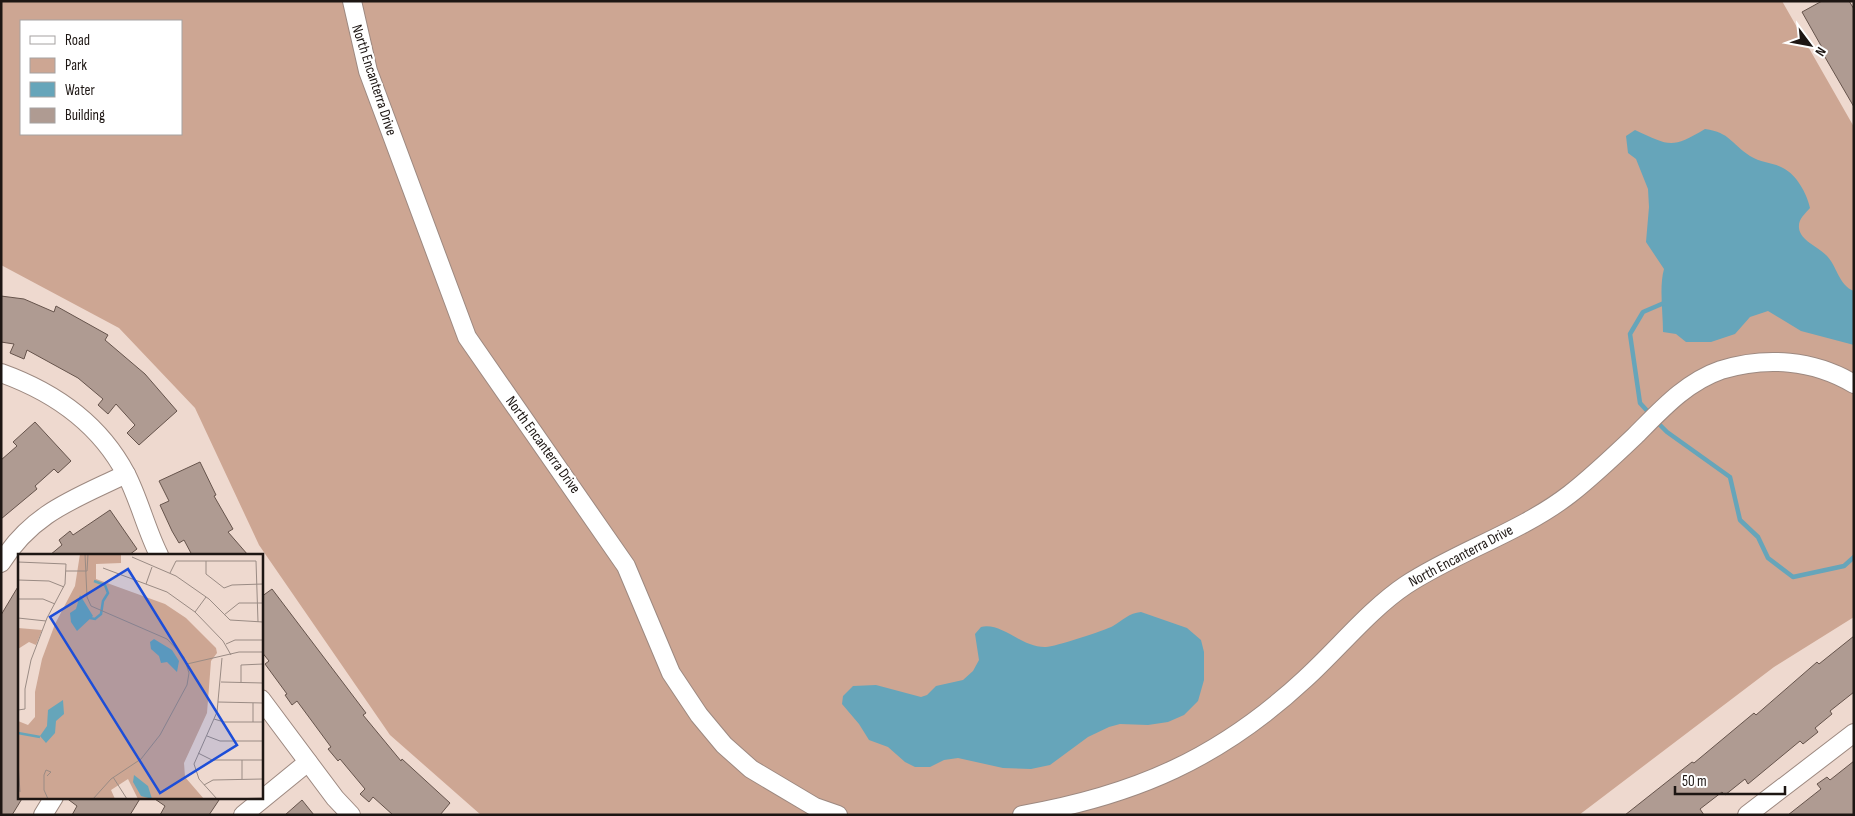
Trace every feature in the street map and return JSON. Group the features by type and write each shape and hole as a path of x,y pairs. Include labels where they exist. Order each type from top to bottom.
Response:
{"street":[{"name":"North Encanterra Drive","path":"352,1 368,71 467,337 626,566 671,673 699,715 724,745 751,768 815,807 838,815"},
{"name":"North Encanterra Drive","path":"1022,815 1072,806 1139,786 1221,744 1251,725 1305,679 1358,627 1405,586 1456,556 1510,530 1568,495 1638,433 1672,399 1701,379 1721,370 1778,361 1816,366 1854,384"},
{"path":"1,373 26,382 56,398 86,421 108,445 126,474 159,554"},
{"path":"1,563 9,550 35,522 63,504 126,474"},
{"path":"262,700 351,815"},
{"path":"1748,815 1854,733"},
{"path":"243,815 308,762"},
{"path":"43,815 53,798"}],"green space":[{"path":"1,1 1782,1 1854,127 1854,617 1774,667 1579,815 481,815 390,735 259,545 195,408 119,328 1,265"}],"water":[{"path":"1705,129 1720,133 1754,158 1783,168 1793,175 1801,185 1810,208 1802,217 1799,228 1800,232 1806,240 1830,259 1844,284 1854,291 1854,345 1801,331 1768,311 1750,317 1735,334 1711,342 1686,342 1676,334 1663,332 1661,292 1664,269 1646,242 1649,207 1648,189 1636,159 1628,153 1626,136 1635,130 1670,143 1685,140"},
{"path":"1141,612 1187,628 1201,640 1204,652 1204,680 1198,701 1184,715 1168,722 1148,725 1120,724 1109,727 1088,737 1050,765 1031,769 1003,768 958,758 944,760 930,767 915,767 905,762 888,747 869,740 859,724 842,704 843,696 853,686 876,685 921,697 927,695 936,686 963,680 973,671 979,660 975,634 981,627 997,628 1029,644 1046,647 1101,631 1130,615"}],"building":[{"path":"1822,1 1849,1 1854,9 1854,107 1822,52 1824,51 1802,12"},
{"path":"1,296 24,299 54,312 56,306 108,335 105,340 145,374 177,411 139,445 127,433 135,425 116,404 108,414 98,405 103,399 78,378 27,350 24,359 10,353 14,344 1,342"},
{"path":"35,422 71,461 58,473 54,469 35,486 37,489 1,519 1,460 17,446 13,442"},
{"path":"200,462 216,495 214,496 233,529 228,532 247,554 191,554 184,540 179,543 160,505 169,501 159,481"},
{"path":"110,510 137,549 130,554 51,554 62,545 59,540 70,531 73,535"},
{"path":"18,587 18,798 22,798 12,815 1,815 1,615"},
{"path":"272,589 366,713 363,715 401,761 402,759 450,803 440,815 393,815 373,797 369,802 360,794 365,789 340,759 338,761 328,749 331,747 297,701 292,705 285,695 287,694 265,664 269,661 262,652 262,596"},
{"path":"1854,636 1854,692 1830,711 1832,714 1815,728 1818,732 1803,744 1800,741 1748,784 1745,779 1725,795 1722,792 1700,809 1704,815 1625,815 1692,762 1694,763 1754,713 1756,715 1817,662 1819,664"},
{"path":"1854,761 1854,815 1788,815 1821,789 1817,784 1827,777 1830,780"},
{"path":"66,798 140,798 130,815 72,815 77,806"},
{"path":"153,798 220,798 209,815 160,815 165,806"},
{"path":"302,800 314,815 285,815"}],"waterway":[{"path":"1650,414 1640,403 1630,334 1643,312 1664,303"},
{"path":"1655,420 1667,432 1730,477 1740,520 1758,537 1768,558 1793,577 1844,566 1854,557"}]}
